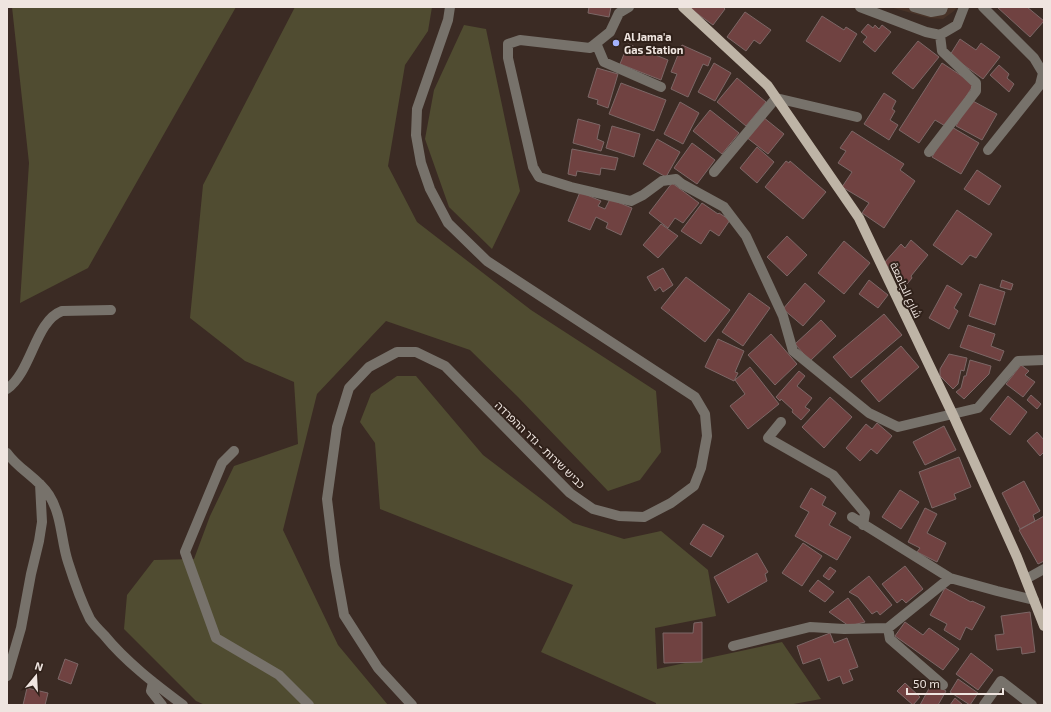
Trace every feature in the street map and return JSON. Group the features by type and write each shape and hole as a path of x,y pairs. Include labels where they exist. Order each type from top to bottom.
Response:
{"main road":[{"name":"شارع الجامعة","path":"683,7 768,86 859,218 952,415 1026,578 1044,626"}],"street":[{"name":"כביש שירות - גדר ההפרדה","path":"412,705 378,668 344,615 335,565 327,499 337,427 349,388 369,367 397,352 416,352 445,366 570,493 593,509 619,516 644,517 671,503 694,486 701,468 707,436 705,414 695,396 487,261 448,224 430,189 421,163 416,135 417,109 448,20 450,7"},
{"path":"629,7 620,13 610,32 590,48 520,40 508,44 508,58 533,167 539,177 570,187 631,201 662,182 676,179 682,184 724,207 746,236 783,316 793,351 869,413 898,427 978,408 1018,361 1044,360"},
{"path":"860,7 926,32 940,35 957,25 964,7"},
{"path":"914,7 931,12 942,10 943,7"},
{"path":"983,7 1034,58 1043,73 1040,85 988,150"},
{"path":"929,152 976,91 976,83 942,51 940,35"},
{"path":"596,43 604,62 661,87"},
{"path":"714,172 776,98 857,117"},
{"path":"7,389 22,374 44,327 58,313 62,311 111,310"},
{"path":"781,422 768,438 833,475 865,513 863,525"},
{"path":"234,451 222,463 185,552 216,638 279,675 309,705"},
{"path":"7,452 11,459 33,476 50,496 59,519 67,561 78,592 91,620 117,652 183,705"},
{"path":"7,676 10,650 21,628 39,541 42,522 40,484"},
{"path":"852,517 950,578 1034,600"},
{"path":"1026,578 1044,569"},
{"path":"733,646 810,627 844,629 888,628 950,578"},
{"path":"888,628 890,639 944,685"},
{"path":"984,705 1000,681 1032,705"},
{"path":"153,682 151,691 162,705"}],"shaded area":[{"path":"12,7 236,7 88,268 20,303 29,163"},
{"path":"295,7 432,7 428,31 405,65 388,166 417,222 531,310 656,391 661,452 640,480 608,491 518,397 470,350 386,321 317,394 283,530 338,645 388,705 205,705 196,701 124,629 127,595 154,560 194,559 210,516 234,466 298,444 294,382 245,361 190,318 203,185"},
{"path":"890,7 957,7 943,19 929,18"},
{"path":"464,25 486,29 520,191 492,249 449,207 425,139 434,90"},
{"path":"397,376 416,376 483,455 573,523 624,539 661,531 708,570 716,616 655,628 657,669 782,642 821,699 788,705 656,705 656,703 541,652 573,585 380,509 375,443 360,422 371,394"}],"building":[{"path":"589,7 611,7 609,17 588,13"},
{"path":"688,7 723,7 725,9 713,25"},
{"path":"997,7 1027,7 1044,21 1030,37"},
{"path":"745,12 771,30 760,44 754,40 746,51 727,37"},
{"path":"822,16 844,30 846,27 857,34 840,62 806,41"},
{"path":"868,24 873,28 875,25 879,29 882,25 891,32 875,52 863,42 867,37 861,32"},
{"path":"960,39 976,50 981,43 1000,57 983,79 950,55"},
{"path":"918,41 939,57 913,89 892,73"},
{"path":"628,44 668,60 661,80 620,64"},
{"path":"682,45 711,58 708,66 703,64 688,97 671,89 677,74 671,72"},
{"path":"714,63 731,73 715,101 698,92"},
{"path":"942,63 974,84 947,127 935,120 919,143 899,130"},
{"path":"999,65 1009,74 1007,78 1014,84 1009,92 990,75"},
{"path":"597,68 618,74 608,108 597,104 598,100 588,97"},
{"path":"737,78 766,102 746,126 717,102"},
{"path":"621,83 666,100 654,131 609,114"},
{"path":"884,93 896,101 892,109 895,111 890,120 898,125 889,140 864,124"},
{"path":"971,100 997,114 982,140 956,126"},
{"path":"680,102 699,113 683,144 664,134"},
{"path":"710,110 739,133 722,154 693,131"},
{"path":"763,117 784,134 768,154 746,137"},
{"path":"578,119 600,125 597,139 604,142 601,151 573,143"},
{"path":"612,126 640,134 634,157 606,148"},
{"path":"950,126 979,143 961,174 932,157"},
{"path":"852,131 904,164 900,170 915,181 884,228 862,213 869,203 842,187 852,172 838,163 846,151 840,148"},
{"path":"657,139 680,152 666,177 643,164"},
{"path":"692,143 715,160 697,184 674,168"},
{"path":"757,147 774,162 757,183 740,168"},
{"path":"572,149 618,158 615,170 601,168 600,175 577,171 576,176 568,174"},
{"path":"786,161 789,163 790,161 826,192 803,219 765,187"},
{"path":"977,170 1001,186 989,205 964,189"},
{"path":"672,183 699,203 683,223 675,218 668,228 649,213"},
{"path":"580,192 601,201 598,206 605,209 610,199 632,208 621,235 606,228 608,223 596,217 590,230 568,221"},
{"path":"702,203 730,220 719,236 710,230 701,244 681,231"},
{"path":"957,210 992,234 976,258 970,255 962,265 933,245"},
{"path":"661,224 678,236 658,258 643,245"},
{"path":"787,236 807,255 787,276 767,257"},
{"path":"911,240 928,255 911,276 912,278 907,284 884,263 901,244 905,248"},
{"path":"844,241 870,263 844,294 818,273"},
{"path":"663,268 673,285 663,292 660,287 655,291 647,277"},
{"path":"686,277 730,310 705,342 661,308"},
{"path":"869,280 888,295 878,308 859,294"},
{"path":"1002,280 1013,284 1011,290 1000,287"},
{"path":"805,283 825,301 803,326 783,309"},
{"path":"980,284 1005,292 995,325 969,316"},
{"path":"947,285 962,294 954,308 958,311 949,329 929,318"},
{"path":"749,293 770,308 743,346 722,332"},
{"path":"884,314 902,335 851,378 833,357"},
{"path":"821,320 836,336 810,361 795,344"},
{"path":"968,325 995,334 991,346 1004,351 1000,361 960,347"},
{"path":"771,334 797,364 775,385 748,355"},
{"path":"718,339 744,351 735,372 738,373 734,381 705,367"},
{"path":"901,346 919,367 879,402 861,381"},
{"path":"949,354 967,358 964,371 961,370 958,384 953,389 940,376 940,369"},
{"path":"970,360 991,366 989,374 964,399 956,392 961,388"},
{"path":"1021,365 1029,371 1025,375 1035,382 1023,397 1006,384"},
{"path":"750,367 779,404 748,429 730,406 745,394 735,380"},
{"path":"799,371 805,376 797,386 812,398 805,407 810,410 801,420 792,412 793,410 781,399 780,401 776,397"},
{"path":"1031,395 1041,404 1037,409 1027,400"},
{"path":"1008,396 1027,412 1010,435 990,419"},
{"path":"830,397 852,417 824,448 802,427"},
{"path":"877,423 892,436 877,454 871,449 860,461 846,448 866,424 872,429"},
{"path":"944,426 956,450 925,465 913,442"},
{"path":"1037,432 1044,440 1044,452 1040,456 1027,441"},
{"path":"959,457 971,487 954,494 956,499 932,508 919,472"},
{"path":"1024,481 1040,511 1033,515 1035,521 1020,529 1002,493"},
{"path":"811,488 826,497 822,505 836,513 829,525 851,537 837,560 795,536 809,512 800,507"},
{"path":"900,490 919,502 901,529 882,517"},
{"path":"925,508 937,514 927,533 946,543 937,562 917,552 920,548 908,542"},
{"path":"1044,516 1044,561 1038,564 1019,530"},
{"path":"703,524 724,536 711,557 690,544"},
{"path":"803,543 822,556 802,586 782,573"},
{"path":"757,553 768,572 765,574 767,581 728,603 714,577"},
{"path":"905,566 923,589 906,603 902,599 897,603 882,584"},
{"path":"830,567 836,571 829,580 823,576"},
{"path":"869,576 892,605 880,615 877,611 872,614 858,597 849,592"},
{"path":"818,580 834,592 825,602 809,591"},
{"path":"945,588 971,602 972,601 985,607 972,630 966,627 960,640 944,630 947,624 930,615"},
{"path":"848,598 865,622 849,626 829,612"},
{"path":"1030,612 1035,652 1022,654 1021,647 997,650 995,635 1004,634 1001,616"},
{"path":"702,622 702,662 664,663 663,633 693,633 694,623"},
{"path":"905,622 923,635 929,628 959,649 943,670 895,636"},
{"path":"830,633 834,643 847,638 858,667 849,670 853,680 843,684 840,676 828,681 820,658 803,664 797,646"},
{"path":"971,653 993,670 978,690 956,674"},
{"path":"65,659 78,664 71,684 58,679"},
{"path":"958,679 978,693 970,705 950,692"},
{"path":"905,683 920,697 913,705 897,691"},
{"path":"932,683 946,691 938,705 920,705"},
{"path":"27,688 48,693 45,705 23,705"},
{"path":"955,698 963,705 950,705"}],"place":[{"name":"Al Jama'a Gas Station","path":"616,43"}]}
